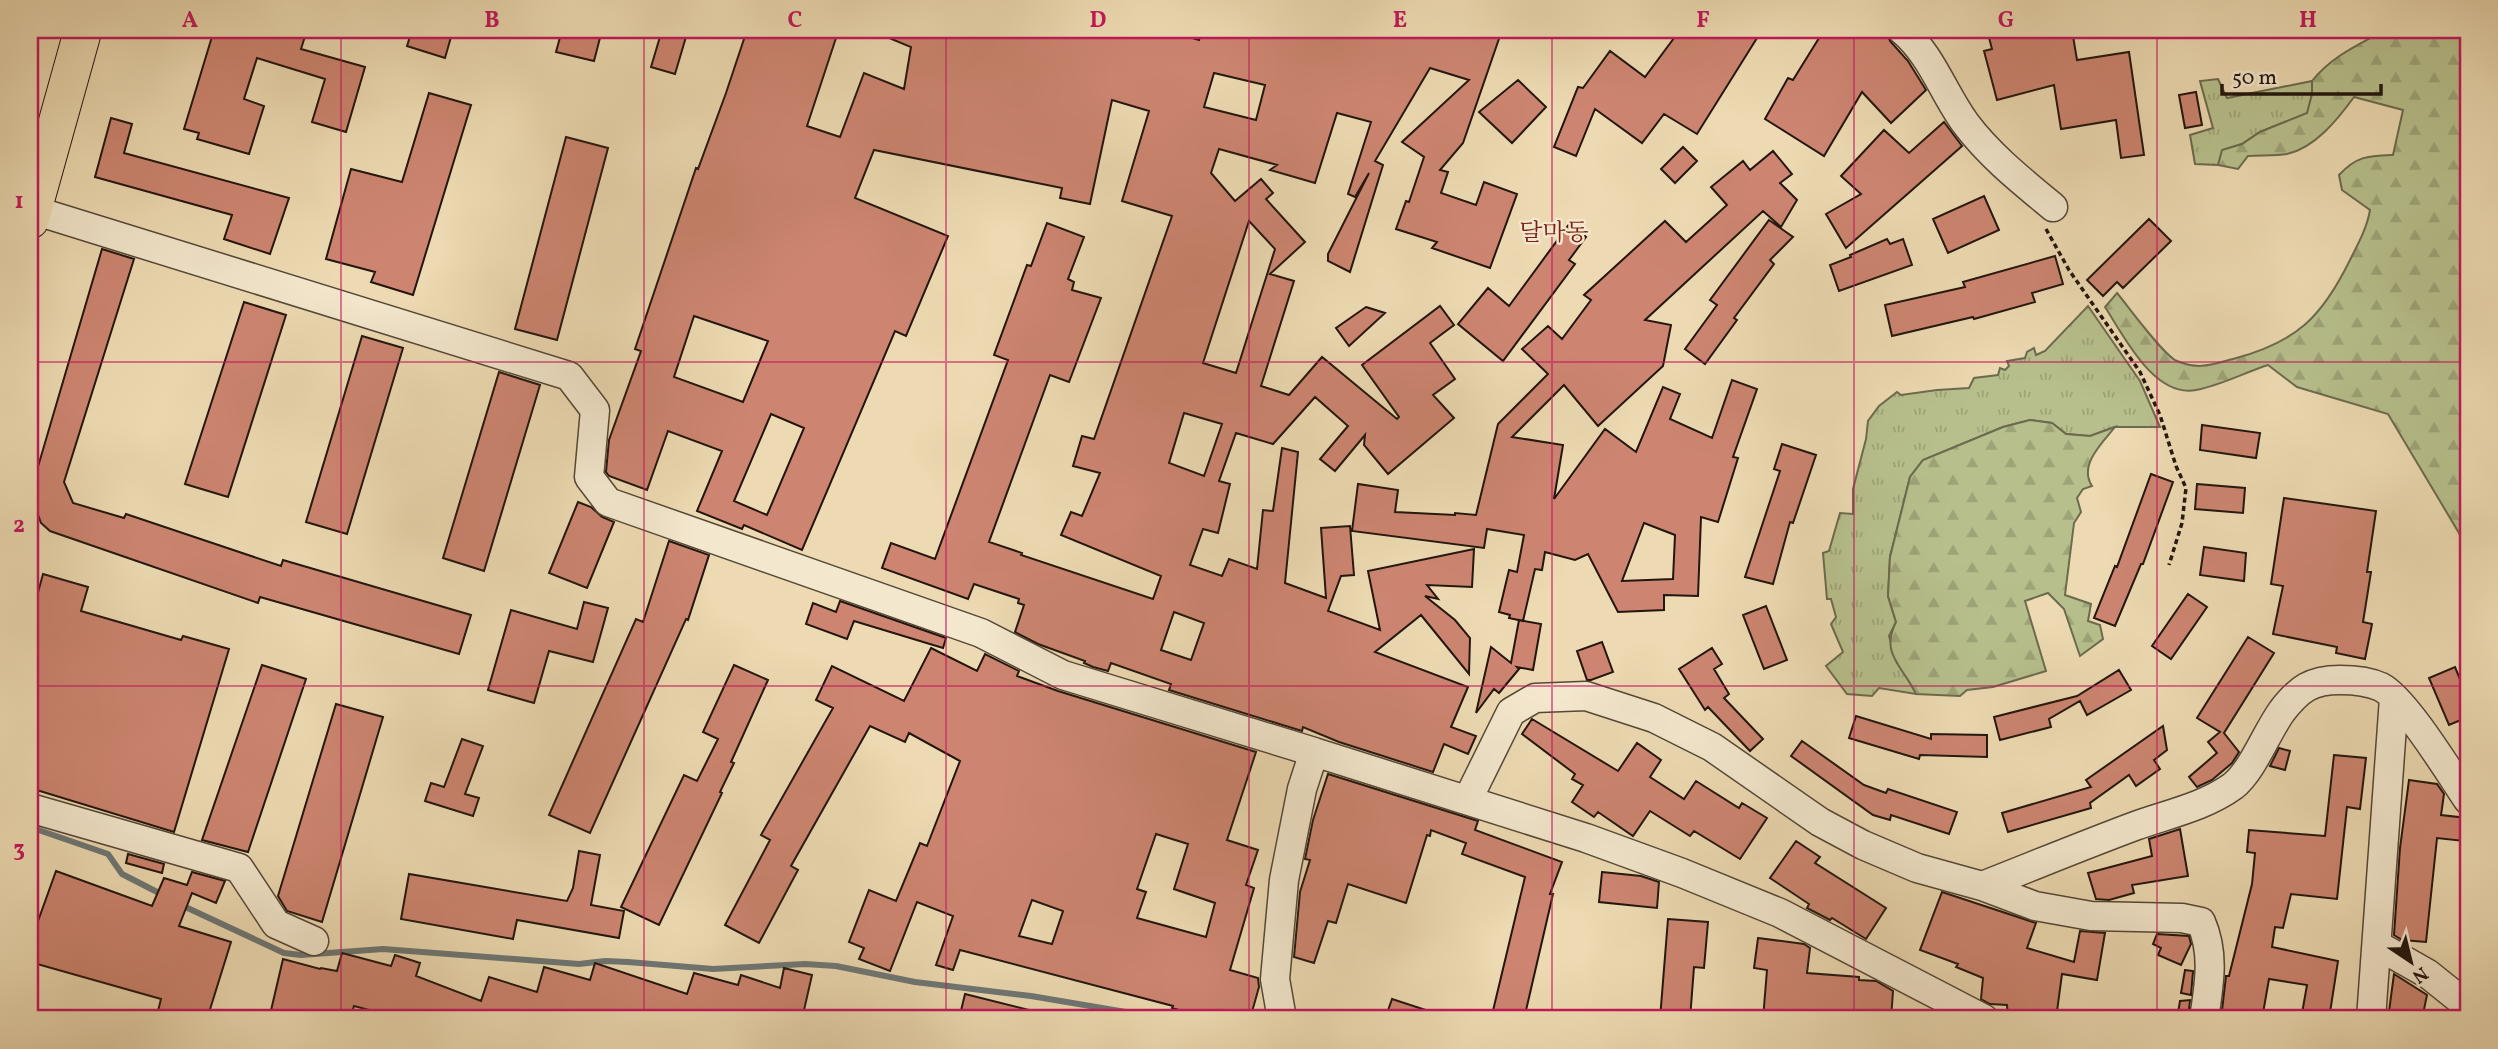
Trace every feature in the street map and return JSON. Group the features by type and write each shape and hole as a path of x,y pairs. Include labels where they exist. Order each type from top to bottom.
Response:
{"main road":[{"path":"31,215 83,30"}],"street":[{"path":"1902,30 1926,55 1950,101 1967,126 2015,176 2049,217"},
{"path":"31,215 569,376 594,410 589,477 607,502 981,633 1063,675 1468,799 1598,842 1780,913 1984,1019"},
{"path":"1982,886 2095,841 2197,805 2234,785 2250,767 2264,738 2282,712 2298,693 2313,682 2358,680 2382,687 2413,721 2468,800"},
{"path":"1468,799 1511,712 1535,698 1586,696 1654,718 1712,747 1820,822 1863,845 1917,868 1982,886 2035,906 2091,916 2182,918 2201,922 2209,940 2211,971 2204,1019"},
{"path":"2371,1019 2394,698"},
{"path":"1282,1019 1275,979 1284,880 1302,789 1314,752"},
{"path":"30,808 239,868 276,924 314,941"},
{"path":"2377,945 2428,974 2468,1006"}],"path":[{"path":"2049,217 2069,270 2140,372 2161,415 2175,466 2186,488 2182,523 2169,565"}],"green space":[{"path":"2385,30 2468,30 2468,523 2459,533 2388,414 2297,387 2268,365 2205,388 2181,390 2154,375 2142,362 2105,307 2117,293 2171,357 2185,364 2198,366 2218,363 2274,344 2291,335 2318,312 2340,280 2369,217 2370,210 2342,190 2339,175 2363,158 2393,155 2403,110 2354,97 2325,132 2297,151 2282,155 2248,156 2238,169 2218,165 2222,150 2242,144 2260,132 2307,113 2312,81 2320,72 2346,52"},
{"path":"2218,79 2227,98 2312,81 2308,113 2223,150 2218,165 2195,164 2190,135 2213,128 2200,81"},
{"path":"2088,306 2140,381 2160,427 2115,427 2090,436 2066,434 2052,423 2030,420 2003,427 1923,460 1910,477 1890,557 1888,596 1896,622 1889,636 1897,663 1908,676 1916,694 1879,688 1872,696 1847,694 1826,666 1843,652 1831,624 1836,617 1831,599 1827,599 1823,553 1829,551 1840,513 1853,514 1853,489 1868,421 1879,406 1897,392 1901,395 1969,388 1974,378 1998,375 2000,368 2005,370 2009,366 2007,361 2025,358 2027,352 2034,348 2036,355 2045,351"},
{"path":"2030,420 2052,423 2066,434 2090,436 2115,427 2090,462 2088,478 2092,486 2083,489 2077,498 2081,512 2074,523 2065,595 2091,604 2088,621 2100,625 2103,639 2080,656 2064,609 2048,593 2025,601 2046,671 1993,687 1967,690 1960,696 1916,694 1892,651 1890,643 1896,622 1888,596 1890,557 1910,477 1923,460 2003,427"}],"building":[{"path":"214,30 307,30 301,49 365,67 346,132 312,122 325,79 257,58 244,99 264,106 249,154 197,139 199,133 184,129"},
{"path":"412,30 453,30 445,58 407,46"},
{"path":"562,30 602,30 594,61 556,52"},
{"path":"662,30 688,30 675,74 651,67"},
{"path":"747,30 821,30 837,35 807,126 840,137 864,73 904,89 911,47 870,30 1166,30 1199,40 1202,30 1502,30 1463,143 1440,170 1448,172 1441,193 1476,205 1484,182 1517,194 1490,268 1432,248 1437,242 1396,229 1406,201 1409,202 1424,157 1402,142 1469,80 1430,68 1375,161 1383,165 1350,272 1328,261 1328,254 1369,173 1355,197 1348,194 1371,122 1337,113 1315,183 1270,170 1277,165 1219,149 1211,173 1235,201 1261,179 1273,193 1266,199 1305,242 1270,274 1294,281 1261,386 1289,395 1322,357 1397,419 1399,417 1362,365 1440,306 1454,325 1430,343 1455,379 1433,395 1454,418 1388,474 1364,445 1365,435 1335,471 1320,459 1348,426 1315,397 1273,444 1236,433 1219,481 1230,484 1218,533 1203,529 1190,565 1222,576 1229,559 1257,569 1263,510 1273,511 1282,448 1298,452 1285,583 1326,598 1321,528 1350,526 1354,575 1341,576 1328,611 1380,630 1368,571 1474,549 1472,587 1427,585 1438,599 1425,596 1455,620 1470,638 1469,674 1421,615 1375,652 1468,687 1451,727 1476,736 1468,754 1444,744 1433,772 1339,742 1303,727 1302,731 1169,690 1171,684 1111,663 1108,671 1093,667 1084,663 1085,661 1038,644 1015,632 1024,605 1018,603 1019,599 974,584 968,599 882,568 891,543 935,559 1008,360 994,355 1027,265 1031,266 1047,223 1084,237 1068,279 1074,282 1072,290 1101,298 1069,382 1050,375 989,542 1153,599 1161,576 1061,535 1071,512 1082,516 1100,473 1073,466 1082,436 1094,439 1172,216 1122,201 1149,111 1112,100 1090,204 1060,198 1062,188 874,150 855,198 948,236 906,336 895,331 802,550 744,525 742,529 697,511 722,451 668,431 647,490 609,476 606,472 609,440 641,351 635,349 696,168 698,169","holes":["1214,73 1265,85 1256,120 1204,107","1249,221 1275,249 1236,373 1203,363","694,316 768,341 743,402 674,377","1184,413 1222,424 1204,476 1169,463","771,414 804,428 767,515 734,501","1174,612 1204,623 1191,660 1161,650"]},
{"path":"1680,30 1762,30 1697,134 1664,114 1642,143 1595,109 1576,156 1554,147 1578,87 1583,88 1610,51 1645,77"},
{"path":"1824,30 1839,36 1843,30 1886,30 1890,41 1908,61 1926,90 1891,123 1862,92 1824,156 1765,119 1788,78 1793,80"},
{"path":"1987,30 2072,30 2077,60 2129,52 2144,155 2121,158 2116,120 2061,129 2054,85 1997,100 1984,51 1992,49"},
{"path":"1518,80 1546,107 1512,143 1479,112"},
{"path":"2196,92 2202,125 2185,128 2179,95"},
{"path":"429,93 471,105 413,295 371,282 375,272 326,259 351,169 402,182"},
{"path":"111,118 132,124 124,153 289,198 270,254 224,239 232,215 95,177"},
{"path":"1944,122 1962,146 1846,248 1826,214 1861,194 1841,176 1884,130 1909,153"},
{"path":"566,137 608,148 557,340 515,329"},
{"path":"1683,147 1697,161 1675,183 1661,169"},
{"path":"1773,151 1792,174 1780,183 1797,200 1781,227 1763,211 1645,320 1671,325 1663,366 1598,426 1564,385 1512,437 1563,445 1554,499 1605,429 1636,452 1663,387 1680,394 1670,419 1712,438 1732,380 1757,389 1733,457 1738,458 1718,522 1701,517 1698,596 1664,595 1664,610 1618,612 1588,554 1575,560 1545,552 1542,570 1535,569 1523,621 1509,618 1510,615 1499,612 1509,570 1517,572 1524,535 1487,529 1484,548 1352,531 1358,484 1398,490 1395,512 1476,515 1498,424 1548,374 1522,349 1548,326 1562,339 1591,300 1584,295 1665,221 1686,242 1727,205 1711,187 1743,161 1750,170","holes":["1644,523 1675,535 1673,579 1622,581"]},
{"path":"1984,196 1999,230 1948,253 1933,219"},
{"path":"2149,219 2171,241 2123,288 2117,282 2103,296 2087,280"},
{"path":"1769,220 1793,237 1770,260 1774,264 1734,318 1737,320 1705,364 1685,349 1717,305 1710,300"},
{"path":"1570,223 1586,237 1569,260 1575,264 1503,361 1458,324 1488,288 1509,306"},
{"path":"1887,239 1890,244 1903,239 1912,265 1839,291 1830,265"},
{"path":"102,249 134,259 64,482 73,503 124,518 126,514 281,566 283,560 471,615 459,654 260,597 258,603 50,531 41,523 33,501 32,487"},
{"path":"2055,256 2063,284 2032,293 2035,302 1974,319 1973,317 1892,336 1885,305 1965,287 1963,282"},
{"path":"244,302 286,315 228,497 185,484"},
{"path":"1366,307 1385,313 1349,346 1336,328"},
{"path":"362,336 403,348 347,534 306,522"},
{"path":"499,372 540,385 484,571 443,558"},
{"path":"2202,425 2260,433 2256,458 2200,450"},
{"path":"1782,444 1816,455 1793,523 1790,522 1773,584 1745,577 1780,471 1774,469"},
{"path":"2151,474 2173,482 2143,564 2115,626 2094,618 2115,566 2117,567"},
{"path":"2197,484 2245,488 2243,513 2195,509"},
{"path":"2284,498 2376,511 2367,572 2371,572 2363,622 2372,624 2365,659 2336,653 2337,647 2273,634 2283,586 2271,584"},
{"path":"578,502 614,522 587,588 549,573"},
{"path":"669,541 709,555 688,620 686,619 590,833 549,815 636,619 643,622"},
{"path":"2204,547 2246,553 2244,581 2200,575"},
{"path":"43,574 88,587 81,611 181,640 183,636 229,649 174,832 30,788 30,622"},
{"path":"2188,594 2207,607 2171,659 2152,646"},
{"path":"840,601 946,638 943,648 854,621 847,639 806,624 813,603 836,612"},
{"path":"584,602 608,608 593,662 549,651 534,703 488,690 511,610 577,629"},
{"path":"1766,606 1787,660 1764,669 1743,615"},
{"path":"1519,620 1541,624 1533,670 1517,667 1519,669 1499,693 1494,689 1476,713 1491,647 1511,663"},
{"path":"2248,637 2274,653 2224,733 2239,752 2232,763 2212,780 2197,787 2189,777 2217,753 2208,742 2220,732 2197,718"},
{"path":"1602,642 1613,672 1587,680 1577,651"},
{"path":"931,648 977,671 985,654 1019,671 1017,676 1058,691 1256,752 1227,840 1258,850 1246,885 1254,888 1230,970 1258,978 1259,987 1250,1019 1229,1019 1200,1011 1199,1016 1172,1008 1173,1006 960,950 953,970 936,965 953,916 917,902 890,971 859,959 864,948 849,942 869,890 896,901 920,843 927,846 960,761 909,733 905,742 870,726 791,866 798,870 759,943 725,925 770,840 761,835 833,708 816,700 832,666 904,701","holes":["1156,834 1188,844 1174,889 1215,903 1206,937 1137,918 1146,892 1137,889","1032,900 1063,911 1052,944 1019,936"]},
{"path":"1712,648 1722,664 1714,669 1729,694 1724,698 1763,739 1750,751 1708,707 1705,710 1679,669"},
{"path":"262,665 306,679 248,852 202,840"},
{"path":"734,665 768,680 731,762 734,763 720,792 722,793 659,925 621,907 684,775 697,781 718,739 703,732"},
{"path":"2455,667 2468,699 2468,717 2449,725 2429,678"},
{"path":"2119,670 2131,690 2087,715 2080,701 2049,719 2051,727 2000,740 1994,717 2077,696"},
{"path":"336,704 383,717 322,922 287,911 278,896"},
{"path":"1856,716 1931,739 1931,734 1987,735 1987,757 1920,755 1919,759 1849,738"},
{"path":"1532,719 1618,771 1637,743 1661,760 1650,777 1684,799 1696,781 1739,808 1742,803 1767,818 1740,859 1694,831 1690,836 1650,811 1633,836 1598,812 1594,817 1572,802 1583,785 1572,779 1575,774 1522,734"},
{"path":"2163,726 2167,750 2154,760 2160,769 2136,786 2129,775 2090,803 2091,808 2008,832 2002,813 2091,787 2086,780"},
{"path":"462,739 483,746 465,794 479,798 473,816 425,801 431,783 444,787"},
{"path":"1802,741 1864,785 1886,793 1888,789 1957,812 1949,834 1891,815 1890,820 1873,815 1791,756"},
{"path":"2279,748 2290,751 2285,770 2270,766"},
{"path":"2334,755 2366,758 2360,809 2347,807 2337,899 2291,894 2283,928 2275,927 2272,947 2338,961 2329,1019 2301,1019 2307,985 2269,979 2262,1019 2221,1019 2226,976 2229,976 2252,884 2255,853 2247,852 2249,830 2325,836"},
{"path":"1328,774 1478,821 1475,830 1562,862 1550,894 1553,894 1524,1019 1491,1019 1525,877 1462,854 1466,843 1431,830 1430,836 1427,835 1406,903 1348,884 1336,923 1328,921 1314,963 1294,957 1300,892 1310,860 1305,859 1313,820"},
{"path":"2409,780 2437,784 2444,794 2441,815 2467,818 2464,841 2437,838 2426,942 2402,940 2394,935 2400,848"},
{"path":"2180,829 2188,876 2132,885 2134,893 2109,900 2096,899 2088,873 2152,856 2149,839"},
{"path":"1796,841 1820,857 1815,863 1886,908 1866,939 1832,918 1830,920 1807,908 1809,904 1770,878"},
{"path":"579,851 600,855 591,905 624,911 619,938 517,920 513,939 401,919 409,874 567,901 573,888"},
{"path":"128,854 164,864 162,873 126,863"},
{"path":"56,871 152,906 164,878 187,885 192,872 225,881 216,903 192,893 179,926 231,942 207,1019 156,1019 161,999 30,962 30,919 38,921"},
{"path":"1602,872 1641,876 1659,882 1657,908 1599,902"},
{"path":"1942,892 2036,923 2027,948 2074,962 2080,931 2105,933 2097,980 2062,974 2056,1019 2008,1019 2007,1005 1990,1004 1981,999 1983,978 1956,967 1958,964 1920,950"},
{"path":"1668,919 1708,922 1704,968 1694,967 1690,1019 1660,1019"},
{"path":"2157,934 2189,936 2191,944 2181,965 2158,955 2161,948 2153,944"},
{"path":"1758,938 1804,944 1810,948 1807,973 1859,977 1859,980 1876,981 1893,991 1891,1019 1763,1019 1767,970 1754,968"},
{"path":"342,953 391,966 395,955 420,963 416,976 481,1001 489,977 537,992 544,967 590,980 595,963 687,994 694,973 738,985 741,975 780,988 784,968 812,975 802,1019 585,1019 558,1011 556,1019 403,1019 354,1006 350,1019 269,1019 283,959 337,971"},
{"path":"2185,970 2193,971 2191,995 2181,993"},
{"path":"2394,974 2427,995 2422,1019 2388,1019"},
{"path":"965,994 1041,1013 1040,1019 959,1019"},
{"path":"1392,999 1444,1016 1444,1019 1385,1019"},
{"path":"2190,1000 2188,1019 2177,1019 2180,1001"}],"waterway":[{"path":"30,827 108,854 122,874 163,895"},
{"path":"179,904 284,953 301,955 383,949 579,964 605,961 713,969 805,964 836,966 915,982 1031,996 1167,1019"}],"district":[{"name":"달마동","path":"1554,232"}]}
